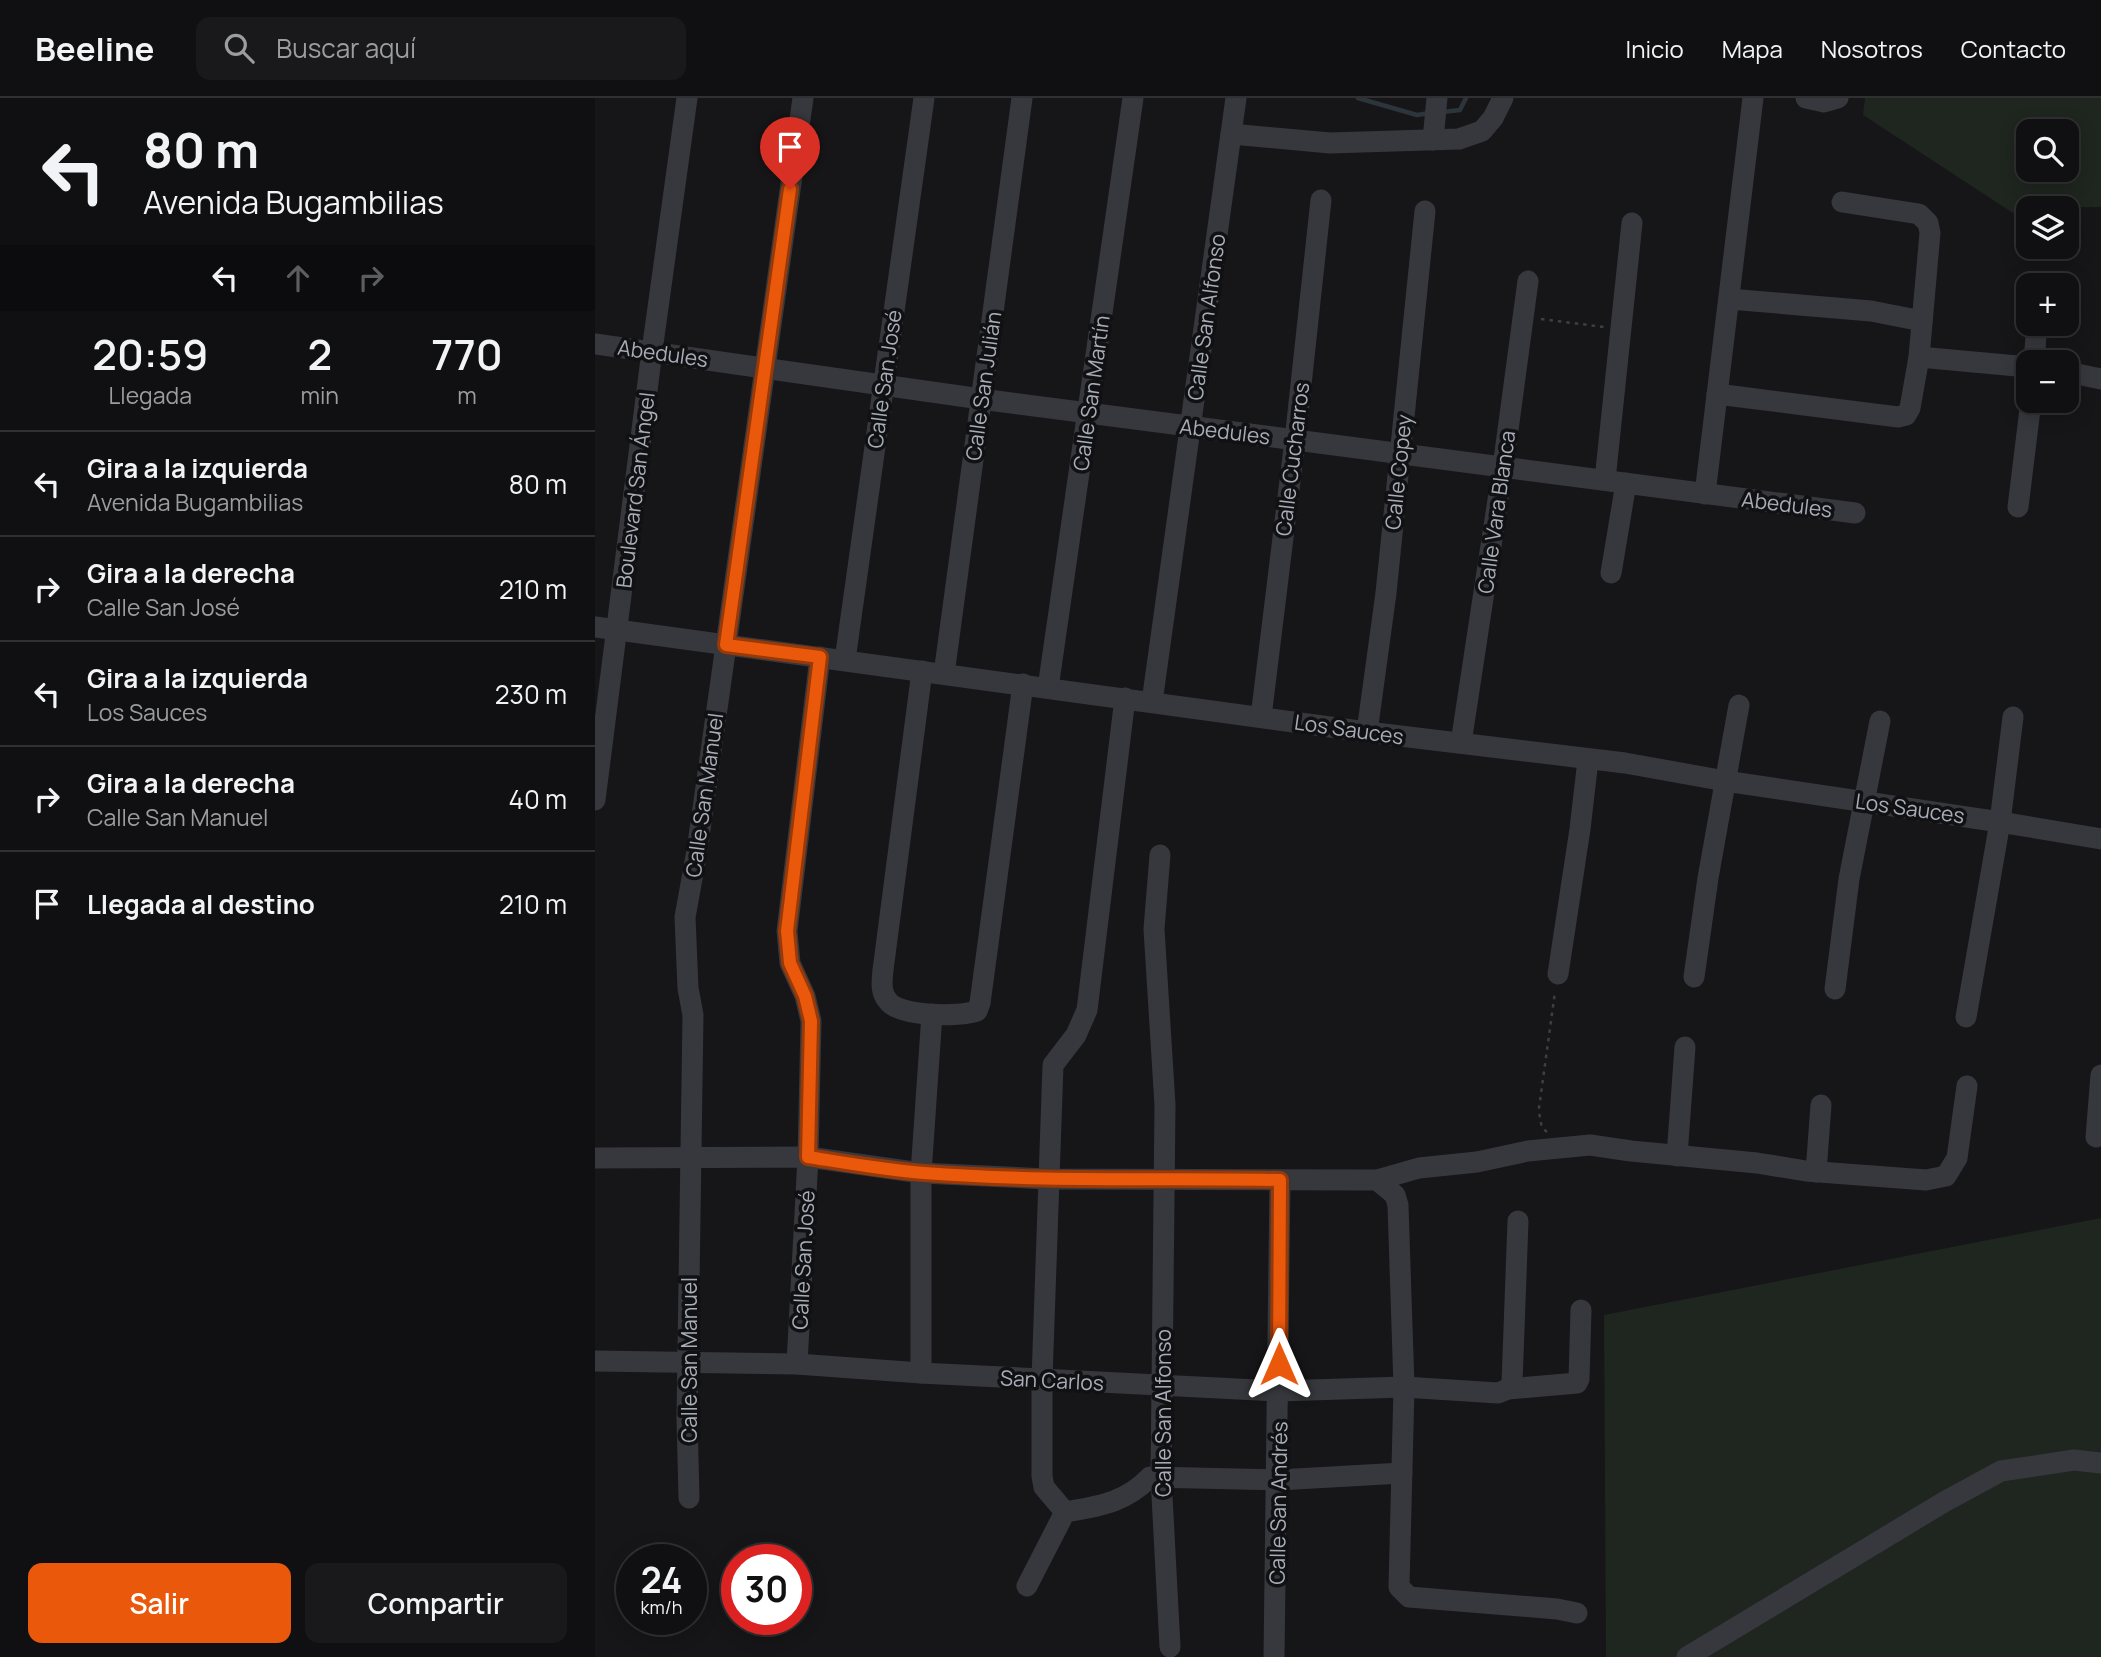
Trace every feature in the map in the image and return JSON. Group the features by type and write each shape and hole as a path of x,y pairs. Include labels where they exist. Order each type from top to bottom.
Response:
{"street":[{"name":"Boulevard San Ángel","path":"595,800 687,98"},
{"name":"Calle San Manuel","path":"689,1498 688,1363 693,1015 688,988 685,917 697,851 803,98"},
{"name":"Calle San José","path":"845,660 923,98"},
{"name":"Calle San Julián","path":"944,674 1022,98"},
{"name":"Calle San Martín","path":"1048,688 1133,98"},
{"name":"Calle San Alfonso","path":"1152,702 1236,98"},
{"path":"1433,140 1437,98"},
{"path":"1231,134 1330,143 1459,139 1482,131 1493,118 1503,98"},
{"path":"1705,494 1753,98"},
{"path":"1806,98 1824,102 1838,98"},
{"name":"Calle Cucharros","path":"1261,717 1321,200"},
{"path":"1717,394 1898,417 1906,415 1910,408 1919,357 1930,233 1928,223 1919,214 1842,202"},
{"name":"Calle Copey","path":"1367,732 1386,593 1425,211"},
{"path":"1611,573 1619,329 1632,223"},
{"name":"Calle Vara Blanca","path":"1461,743 1528,281"},
{"path":"1729,299 1871,311 1922,321"},
{"name":"Abedules","path":"595,344 981,399 1855,513"},
{"path":"1919,357 2016,366"},
{"path":"2079,374 2101,379"},
{"path":"2018,507 2030,413"},
{"name":"Los Sauces","path":"595,627 1367,732 1625,763 2101,839"},
{"name":"Calle San José","path":"797,1364 808,1157 811,1021 805,996 790,963 787,931 820,657"},
{"path":"922,671 882,992 889,1004 899,1009 932,1014 970,1013 977,1011 980,1003 1023,684"},
{"path":"1065,1512 1044,1487 1042,1476 1042,1379 1053,1065 1076,1035 1087,1010 1125,698"},
{"path":"1694,977 1739,705"},
{"path":"1966,1017 2000,822 2013,717"},
{"path":"1835,989 1850,879 1880,721"},
{"path":"1558,975 1588,760"},
{"name":"Calle San Alfonso","path":"1160,855 1154,929 1163,1038 1165,1178 1161,1477 1170,1647"},
{"path":"921,1373 921,1173 932,1014"},
{"path":"1677,1156 1685,1047"},
{"path":"2096,1137 2101,1075"},
{"path":"595,1158 808,1157 921,1173 1048,1179 1377,1180 1419,1168 1477,1162 1528,1151 1590,1145 1816,1172 1926,1180 1946,1176 1957,1158 1967,1086"},
{"path":"1816,1172 1821,1105"},
{"name":"Calle San Andrés","path":"1274,1657 1280,1180"},
{"path":"1377,1180 1395,1195 1398,1205 1404,1387 1399,1587 1409,1597 1577,1612"},
{"path":"1508,1389 1512,1383 1518,1222"},
{"name":"San Carlos","path":"595,1361 797,1364 1279,1391 1404,1387 1498,1393 1508,1389 1577,1383 1581,1310"},
{"path":"1687,1657 1944,1502 2001,1471 2074,1460 2101,1463"},
{"path":"1065,1512 1106,1505 1140,1488 1150,1478 1278,1480 1402,1473"},
{"path":"1027,1586 1065,1512"}],"path":[{"path":"1524,316 1619,329"},
{"path":"1558,975 1540,1121 1542,1128 1571,1146"}],"shaded area":[{"path":"1865,98 2101,98 2101,207 2079,207 2079,196 2016,196 2016,213 1863,115"},
{"path":"2101,1218 2101,1657 1606,1657 1604,1315"}],"waterway":[{"path":"1358,98 1417,115 1430,113"},
{"path":"1442,112 1460,110 1466,98"}],"route":[{"path":"790,189 726,645 820,657 787,931 790,963 805,996 811,1021 808,1157 921,1173 1048,1179 1280,1180 1279,1364"}]}
